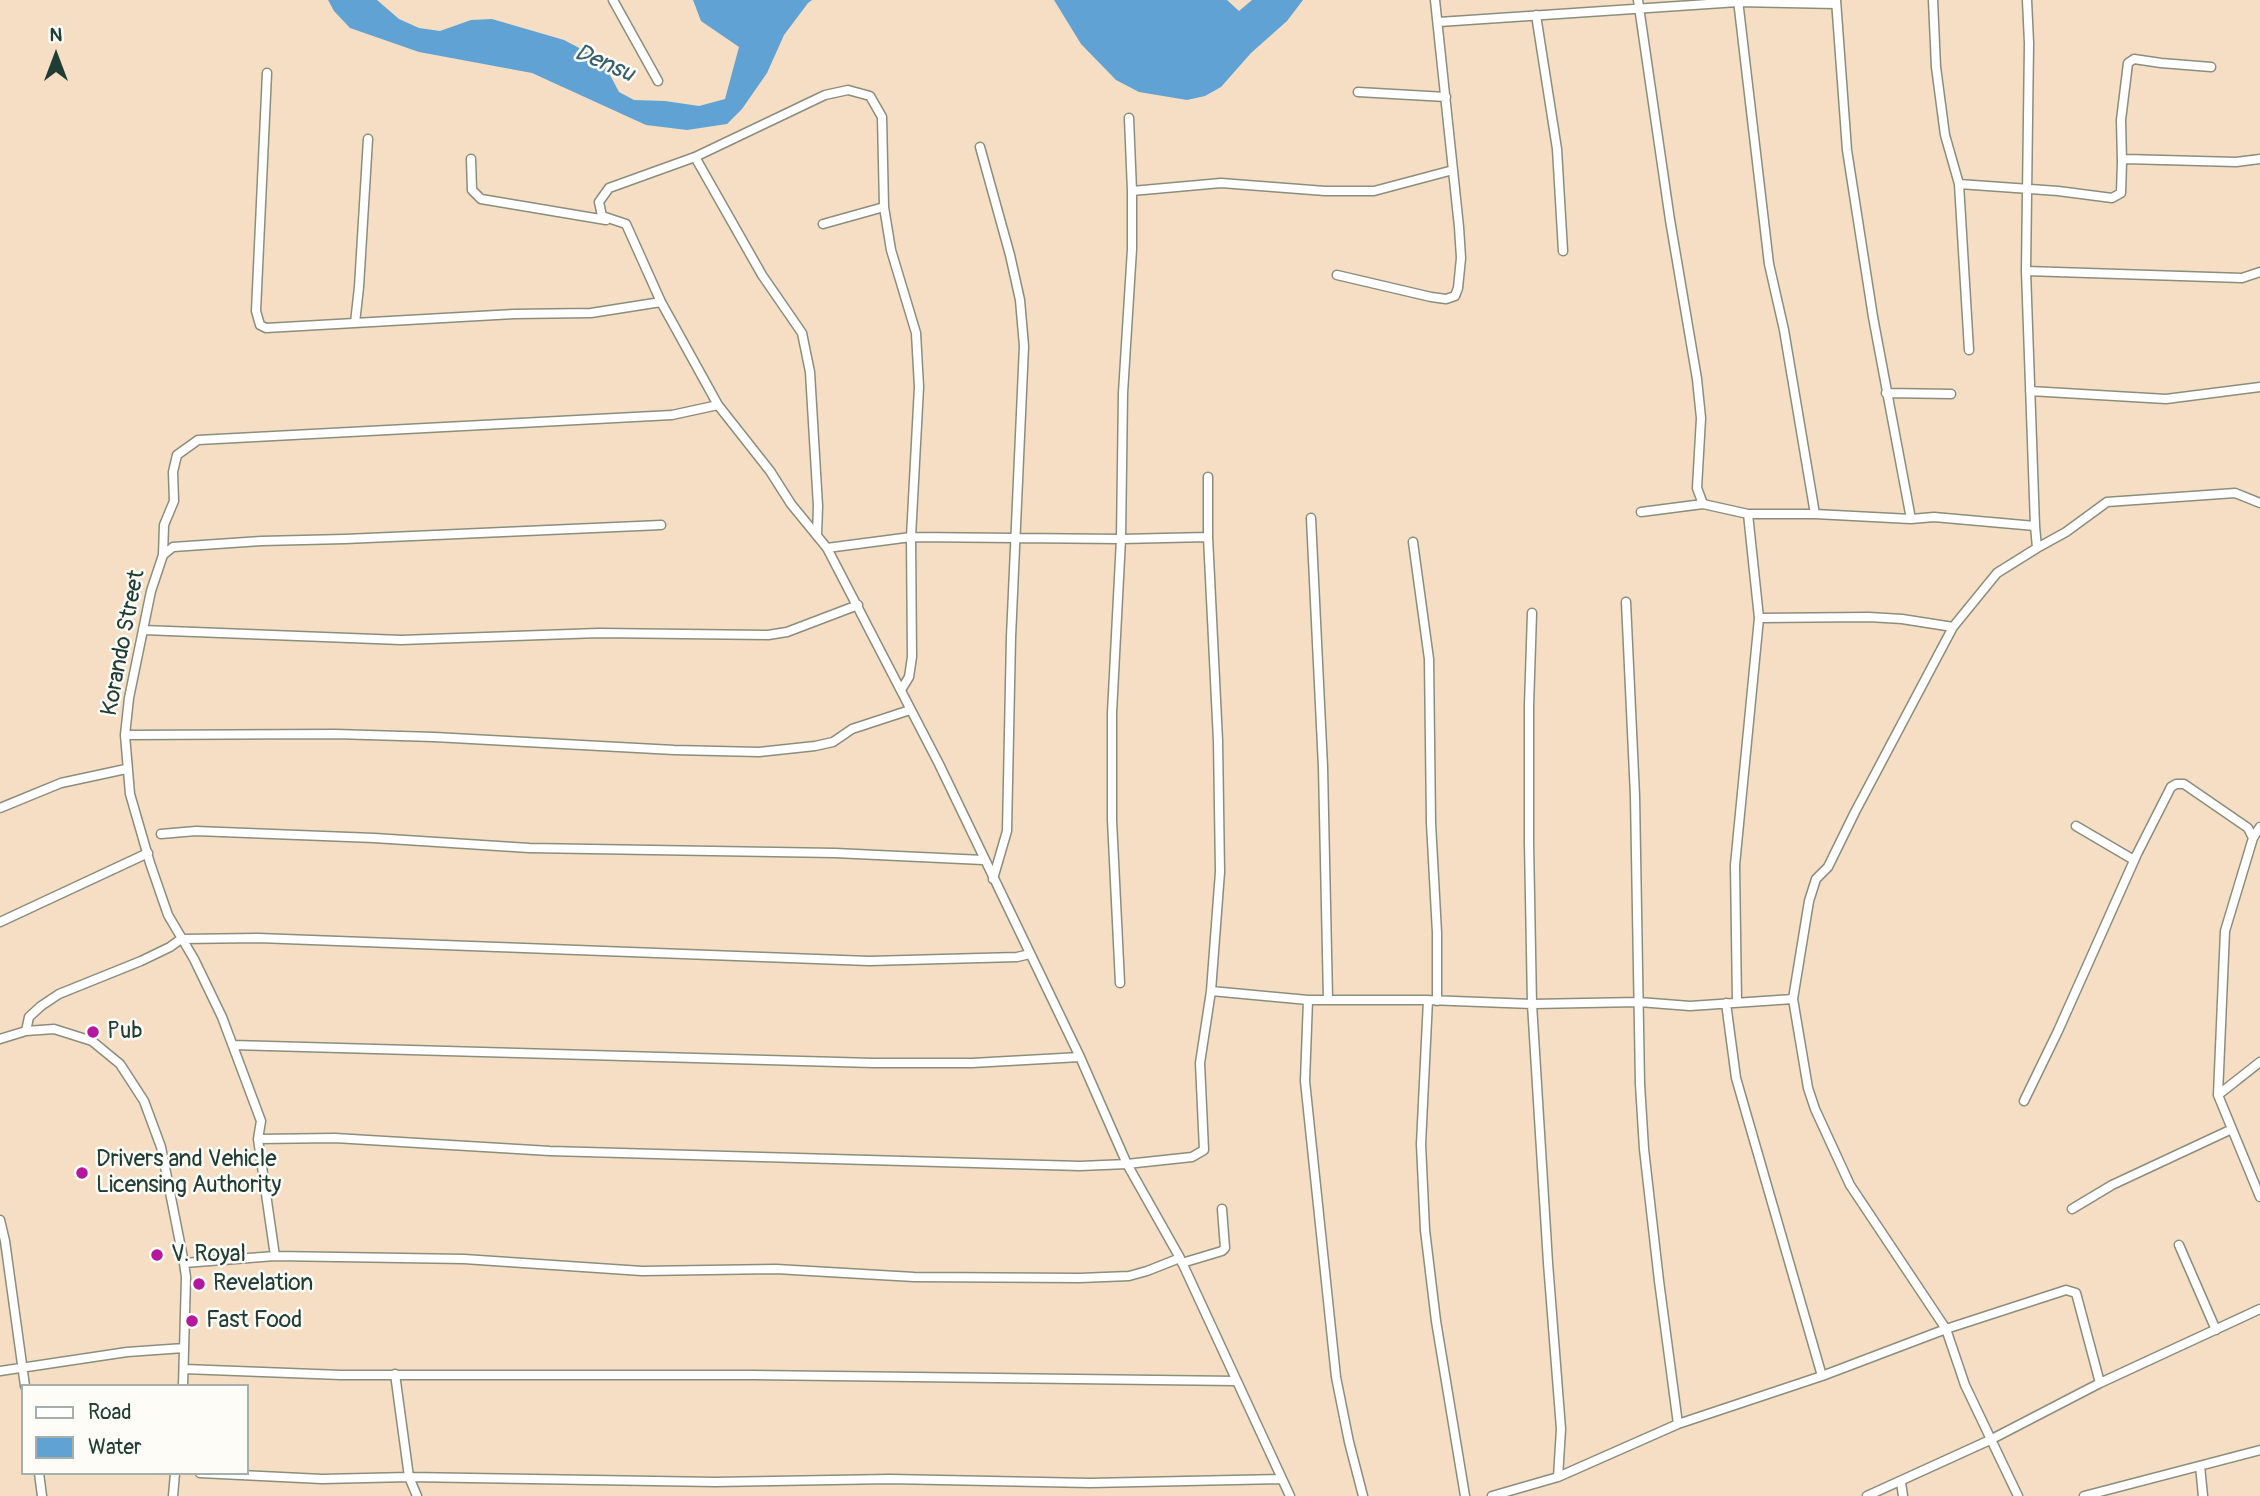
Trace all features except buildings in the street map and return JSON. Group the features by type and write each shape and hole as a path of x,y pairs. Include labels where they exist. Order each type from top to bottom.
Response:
{"street":[{"path":"613,0 658,81"},
{"path":"1337,275 1431,298 1446,299 1455,296 1460,279 1461,258 1435,0"},
{"path":"1933,0 1936,68 1945,135 1959,184 1969,350"},
{"path":"2027,0 2029,43 2026,271 2036,548"},
{"path":"1738,1 1769,264 1784,330 1815,514"},
{"path":"1439,22 1638,4 1836,2 1847,150 1886,393 1910,519"},
{"path":"1638,4 1697,379 1701,418 1697,488 1703,504"},
{"path":"1536,15 1558,149 1563,251"},
{"path":"1959,184 2112,198 2121,193 2121,120 2128,63 2134,58 2161,64 2211,67"},
{"path":"267,73 256,311 258,322 266,328 514,314 591,313 661,302"},
{"path":"901,690 909,677 911,667 911,537 919,387 916,333 891,250 884,207 882,117 870,96 848,90 825,95 695,157 609,188 599,202 602,216 626,224 661,302 718,405 771,471 792,504 827,548 858,605 910,710 939,764 1080,1057 1127,1164 1181,1260 1290,1496"},
{"path":"1358,92 1446,97"},
{"path":"1120,983 1114,862 1112,713 1121,540 1123,393 1131,260 1129,118"},
{"path":"355,323 368,139"},
{"path":"980,146 1020,300 1024,346 1011,637 1007,831 993,879"},
{"path":"695,157 762,275 802,333 810,372 818,506 817,535"},
{"path":"471,159 472,190 481,200 626,224"},
{"path":"2122,162 2129,159 2236,162 2260,159"},
{"path":"1132,191 1221,183 1325,191 1374,191 1453,170"},
{"path":"823,224 884,207"},
{"path":"2026,271 2242,278 2260,272"},
{"path":"2030,391 2158,399 2260,387"},
{"path":"1886,393 1951,394"},
{"path":"163,555 164,525 174,501 173,472 177,455 198,440 672,415 718,405"},
{"path":"258,1139 335,1138 550,1151 1080,1166 1192,1157 1204,1150 1200,1063 1211,991 1219,846 1219,741 1208,537 1208,477"},
{"path":"2018,1496 2007,1468 1990,1440 1965,1385 1946,1329 1850,1185 1808,1088 1793,999 1809,901 1816,879 1828,867 1953,628 1997,573 2066,532 2107,502 2235,493 2260,503"},
{"path":"1641,512 1703,504 1748,514 1910,519 1934,517 2035,526"},
{"path":"1737,1002 1735,865 1759,618 1748,514"},
{"path":"1311,518 1323,767 1328,999"},
{"name":"Korando Street","path":"275,1256 258,1139 261,1121 233,1045 194,960 168,915 130,794 126,769 125,735 129,698 151,591 163,555 173,547 261,541 662,525"},
{"path":"827,548 911,537 1121,540 1208,537"},
{"path":"1413,542 1429,659 1431,823 1437,933 1421,1144 1425,1230 1436,1321 1465,1496"},
{"path":"1626,602 1635,796 1639,1048 1644,1149 1678,1424"},
{"path":"143,630 401,640 599,634 768,635 787,632 858,605"},
{"path":"1532,613 1529,829 1532,1004 1548,1277 1561,1429 1558,1477"},
{"path":"1759,618 1869,617 1902,619 1953,628"},
{"path":"125,735 335,734 759,752 833,742 852,729 910,710"},
{"path":"0,808 61,783 126,769"},
{"path":"2024,1101 2134,860 2171,787 2184,784 2248,828 2253,838"},
{"path":"2076,826 2134,860"},
{"path":"2260,827 2253,838 2225,931 2218,1095 2257,1181 2260,1197"},
{"path":"161,834 196,831 374,838 528,848 835,853 983,860"},
{"path":"0,922 148,853"},
{"path":"26,1031 29,1017 59,994 142,961 181,939 258,938 869,961 1017,957 1030,954"},
{"path":"1211,991 1308,1000 1432,1000 1532,1004 1639,1002 1690,1006 1793,999"},
{"path":"1308,1000 1305,1081 1336,1377 1363,1496"},
{"path":"1726,1003 1736,1078 1822,1376"},
{"path":"0,1039 26,1031 54,1029 92,1041 120,1064 133,1082 153,1123 161,1147 184,1263 183,1384"},
{"path":"233,1045 873,1063 972,1063 1080,1057"},
{"path":"2218,1095 2260,1062"},
{"path":"2072,1209 2112,1185 2232,1129"},
{"path":"184,1263 275,1256 464,1259 642,1271 776,1269 914,1276 1129,1276 1222,1251 1225,1248 1222,1209"},
{"path":"0,1220 26,1384"},
{"path":"2179,1245 2216,1330"},
{"path":"1492,1496 1558,1477 1678,1424 1822,1376 1946,1329 2072,1290 2076,1293 2100,1383"},
{"path":"1867,1496 1990,1440 2100,1383 2260,1309"},
{"path":"0,1371 127,1352 184,1348"},
{"path":"184,1369 283,1374 752,1375 1236,1381"},
{"path":"395,1374 409,1477 417,1496"},
{"path":"2084,1496 2260,1450"},
{"path":"2200,1466 2203,1496"},
{"path":"39,1475 42,1496"},
{"path":"173,1496 175,1475"},
{"path":"241,1475 322,1479 409,1477 702,1482 890,1479 1090,1483 1282,1479"},
{"path":"1901,1482 1903,1496"}],"water":[{"name":"Densu","path":"328,0 377,0 399,19 419,28 440,31 471,20 492,19 564,40 602,60 619,92 634,100 699,106 725,99 739,47 701,21 693,0 812,0 784,35 767,73 742,109 727,124 687,130 646,125 532,73 419,52 350,28"},
{"path":"1054,0 1227,0 1239,11 1252,0 1303,0 1287,21 1251,53 1221,87 1205,96 1187,100 1139,92 1116,80 1081,44"}],"place":[{"name":"Pub","path":"93,1032"},
{"name":"Drivers and Vehicle Licensing Authority","path":"82,1173"},
{"name":"V. Royal","path":"157,1255"},
{"name":"Revelation","path":"199,1284"},
{"name":"Fast Food","path":"192,1321"}]}
